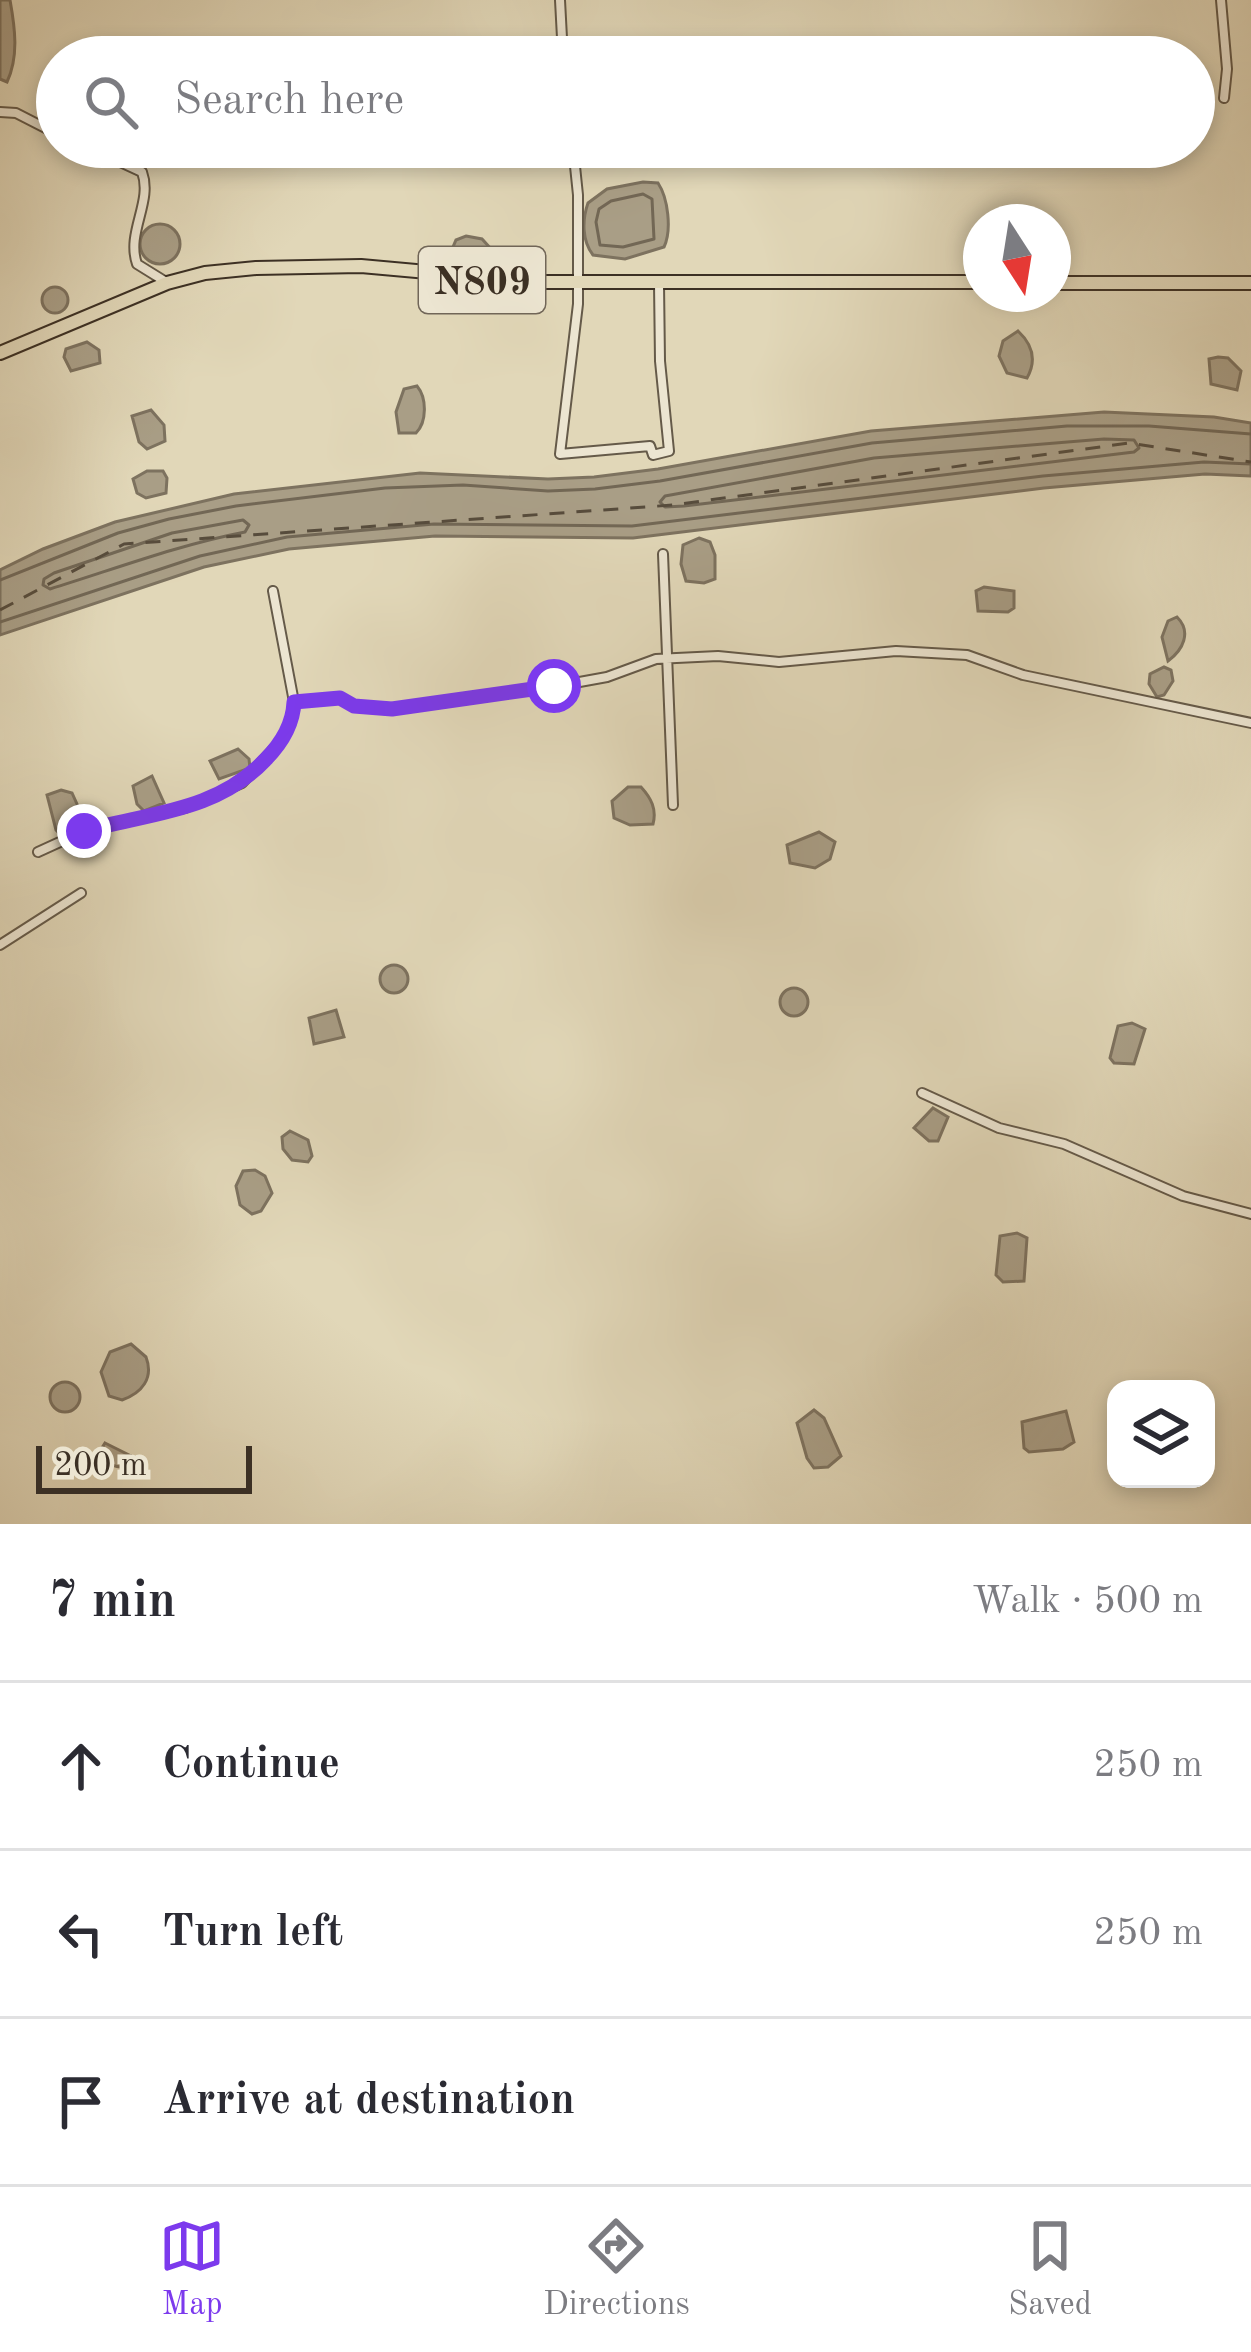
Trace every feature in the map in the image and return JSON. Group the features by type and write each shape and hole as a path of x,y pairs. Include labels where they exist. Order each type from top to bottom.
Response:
{"highway":[{"name":"N809","path":"0,352 167,283 205,273 317,265 493,281 963,281"},
{"path":"1071,283 1251,283"}],"street":[{"path":"560,0 562,36"},
{"path":"1221,0 1227,69 1224,98"},
{"path":"0,112 16,113 36,123"},
{"path":"133,168 142,172 144,200 133,236 136,264 167,283"},
{"path":"574,168 579,283 561,454 650,446 653,455 669,452 659,284"},
{"path":"662,554 673,806"},
{"path":"38,852 84,831 185,808 242,783 279,743 289,728 294,702 273,591"},
{"path":"294,702 340,698 354,706 392,709 607,677 646,661 718,656 779,662 896,651 967,655 1023,675 1251,723"},
{"path":"0,945 81,893"},
{"path":"922,1093 999,1128 1064,1144 1183,1196 1251,1214"}],"water":[{"path":"0,0 10,0 14,31 15,52 7,82 0,79"},
{"path":"658,183 664,197 668,223 664,247 625,259 593,255 584,230 588,203 607,189"},
{"path":"160,224 174,230 180,244 174,258 160,264 146,258 140,244 146,230"},
{"path":"466,236 482,239 493,251 494,267 478,272 457,269 453,247"},
{"path":"55,287 68,300 55,313 42,300"},
{"path":"1018,331 1032,353 1027,378 1007,373 999,356 1003,341"},
{"path":"87,342 99,350 100,363 71,371 64,357 66,349"},
{"path":"1228,358 1241,371 1237,390 1211,384 1209,359"},
{"path":"417,386 424,403 422,423 416,433 399,433 396,412 404,389"},
{"path":"151,410 164,425 165,441 147,449 139,442 132,416"},
{"path":"1104,412 1251,423 1251,476 1205,474 1044,488 633,538 435,536 289,549 204,567 0,635 0,570 115,522 234,494 420,473 594,477 871,431"},
{"path":"147,471 163,471 166,493 146,498 137,493 133,479"},
{"path":"699,538 710,542 715,555 715,579 704,583 686,581 681,564 683,545"},
{"path":"984,587 1014,591 1014,608 978,611 976,591"},
{"path":"1177,617 1184,640 1168,661 1162,637 1168,621"},
{"path":"1164,667 1171,670 1173,681 1157,697 1149,684 1150,674"},
{"path":"238,749 249,759 250,768 219,779 210,761"},
{"path":"152,776 164,803 144,811 133,786"},
{"path":"628,787 641,787 648,795 653,824 630,825 614,818 612,801"},
{"path":"61,790 72,793 86,824 84,830 65,839 56,830 47,795"},
{"path":"819,832 835,842 830,859 815,868 790,863 787,845"},
{"path":"394,965 404,969 408,979 404,989 394,993 384,989 380,979 384,969"},
{"path":"794,988 804,992 808,1002 804,1012 794,1016 784,1012 780,1002 784,992"},
{"path":"336,1010 344,1037 314,1044 309,1018"},
{"path":"1132,1023 1145,1029 1134,1064 1114,1063 1110,1058 1118,1026"},
{"path":"933,1108 948,1117 938,1141 929,1141 914,1128"},
{"path":"290,1131 308,1140 312,1156 308,1162 292,1160 283,1149 282,1137"},
{"path":"255,1170 265,1176 272,1193 261,1211 252,1214 240,1205 236,1186 243,1171"},
{"path":"1017,1233 1027,1238 1024,1281 1003,1282 996,1275 1000,1236"},
{"path":"131,1344 146,1357 148,1372 140,1389 122,1400 109,1396 101,1372 110,1352"},
{"path":"65,1382 80,1397 65,1412 50,1397"},
{"path":"814,1410 824,1418 841,1456 828,1467 814,1468 797,1423"},
{"path":"1066,1411 1074,1442 1063,1449 1029,1452 1024,1448 1022,1422"},
{"path":"105,1443 131,1456 127,1467 111,1465 98,1454"}],"ferry route":[{"path":"0,610 124,544 673,505 1129,443 1251,462"}],"route":[{"path":"84,831 185,808 242,783 289,728 294,702 340,698 354,706 392,709 554,686"}]}
